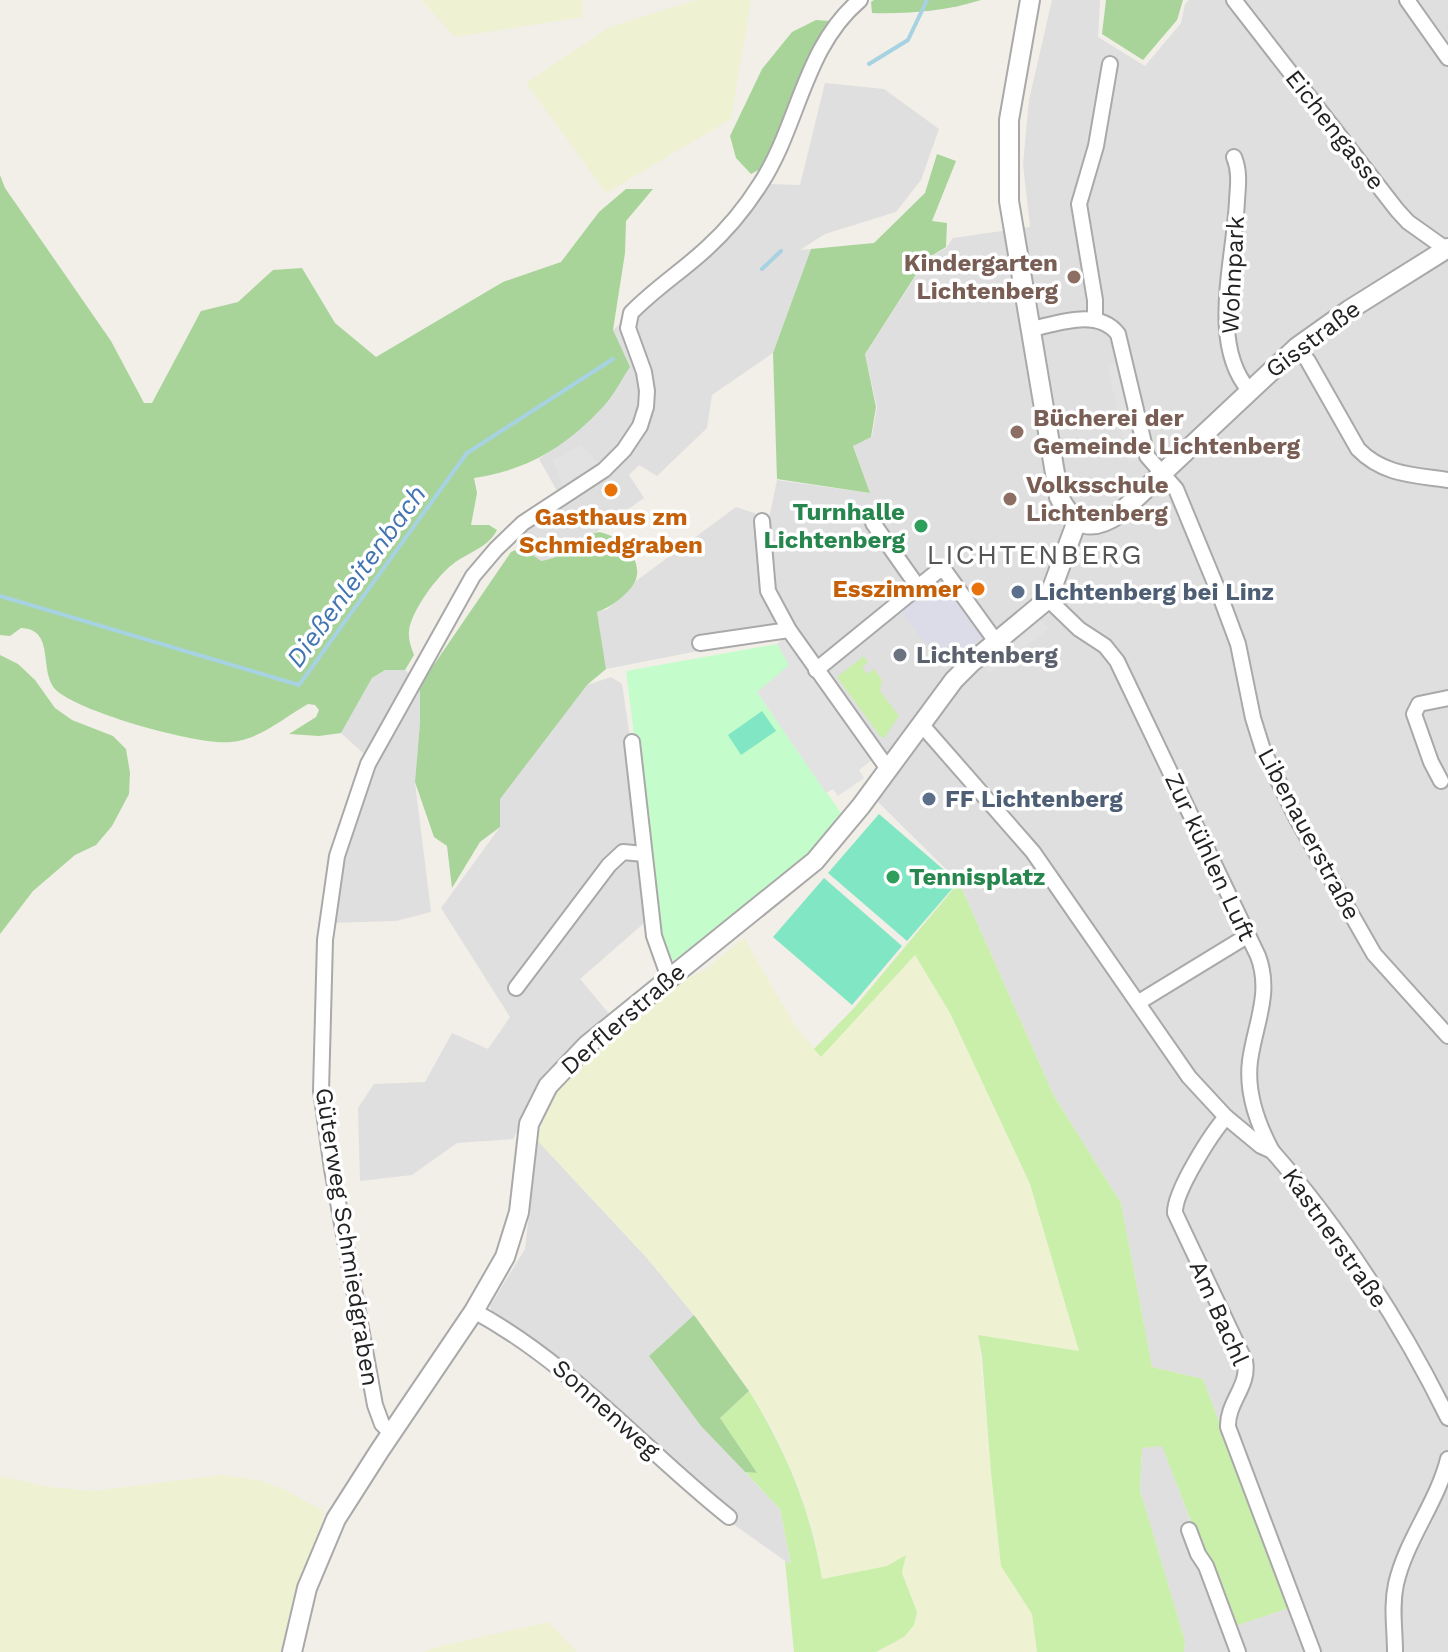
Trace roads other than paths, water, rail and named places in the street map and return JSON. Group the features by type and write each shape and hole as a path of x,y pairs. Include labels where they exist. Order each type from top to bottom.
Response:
{"street":[{"name":"Güterweg Schmiedgraben","path":"391,1433 382,1424 375,1405 325,1126 321,1074 325,940 332,881 348,818 372,756 464,591 485,561 523,523 604,470 636,433 645,415 647,391 644,372 628,328 631,313 706,250 742,210 770,167 818,55 835,26 860,0"},
{"path":"1030,0 1012,96 1008,166 1012,228 1059,497 1067,512 1077,521"},
{"name":"Eichengasse","path":"1234,0 1397,210 1408,222 1447,248"},
{"path":"1407,0 1448,58"},
{"path":"1032,329 1095,319 1095,300 1079,204 1096,146 1110,64"},
{"name":"Wohnpark","path":"1234,157 1238,174 1237,213 1226,330 1239,377 1249,390"},
{"name":"Gisstraße","path":"1077,521 1089,525 1108,521 1163,475 1297,347 1447,248"},
{"name":"Libenauerstraße","path":"1095,319 1111,325 1121,340 1147,456 1181,500 1219,593 1238,644 1263,750 1297,819 1374,954 1448,1036"},
{"path":"1297,347 1358,449 1367,458 1386,470 1448,480"},
{"path":"762,521 768,591 789,630 888,769"},
{"name":"Derflerstraße","path":"292,1652 307,1588 324,1544 346,1502 498,1272 515,1229 527,1134 542,1095 575,1056 815,861 954,680 1048,599 1077,521"},
{"path":"873,523 918,587"},
{"path":"816,670 938,571 945,571 997,643"},
{"name":"Zur kühlen Luft","path":"1048,599 1079,629 1105,646 1117,661 1262,968 1265,990 1249,1081 1256,1115 1272,1151"},
{"path":"700,643 789,630"},
{"path":"1441,781 1426,751 1414,714 1419,704 1448,698"},
{"name":"Kastnerstraße","path":"921,724 1033,852 1189,1077 1226,1117 1272,1151 1321,1210 1354,1257 1448,1418"},
{"path":"632,742 654,936 669,978"},
{"path":"516,988 609,865 623,852 644,854"},
{"path":"1139,1002 1247,936"},
{"name":"Am Bachl","path":"1226,1117 1180,1190 1175,1213 1245,1361 1246,1377 1230,1406 1228,1427 1313,1652"},
{"name":"Sonnenweg","path":"474,1311 549,1358 729,1517"},
{"path":"1395,1652 1393,1606 1399,1574 1438,1489 1448,1459"},
{"path":"1189,1530 1238,1652"}],"waterway":[{"name":"Dießenleitenbach","path":"869,64 908,40 927,0"},
{"name":"Dießenleitenbach","path":"762,269 781,251"},
{"name":"Dießenleitenbach","path":"0,596 299,685 467,453 613,359"}],"place":[{"name":"Kindergarten Lichtenberg","path":"1074,277"},
{"name":"Bücherei der Gemeinde Lichtenberg","path":"1017,432"},
{"name":"Gasthaus zm Schmiedgraben","path":"611,490"},
{"name":"Volksschule Lichtenberg","path":"1010,499"},
{"name":"Turnhalle Lichtenberg","path":"921,526"},
{"name":"Esszimmer","path":"978,589"},
{"name":"Lichtenberg bei Linz","path":"1018,592"},
{"name":"Lichtenberg","path":"900,655"},
{"name":"FF Lichtenberg","path":"929,799"},
{"name":"Tennisplatz","path":"893,877"}],"district":[{"name":"LICHTENBERG","path":"1035,554"}]}
